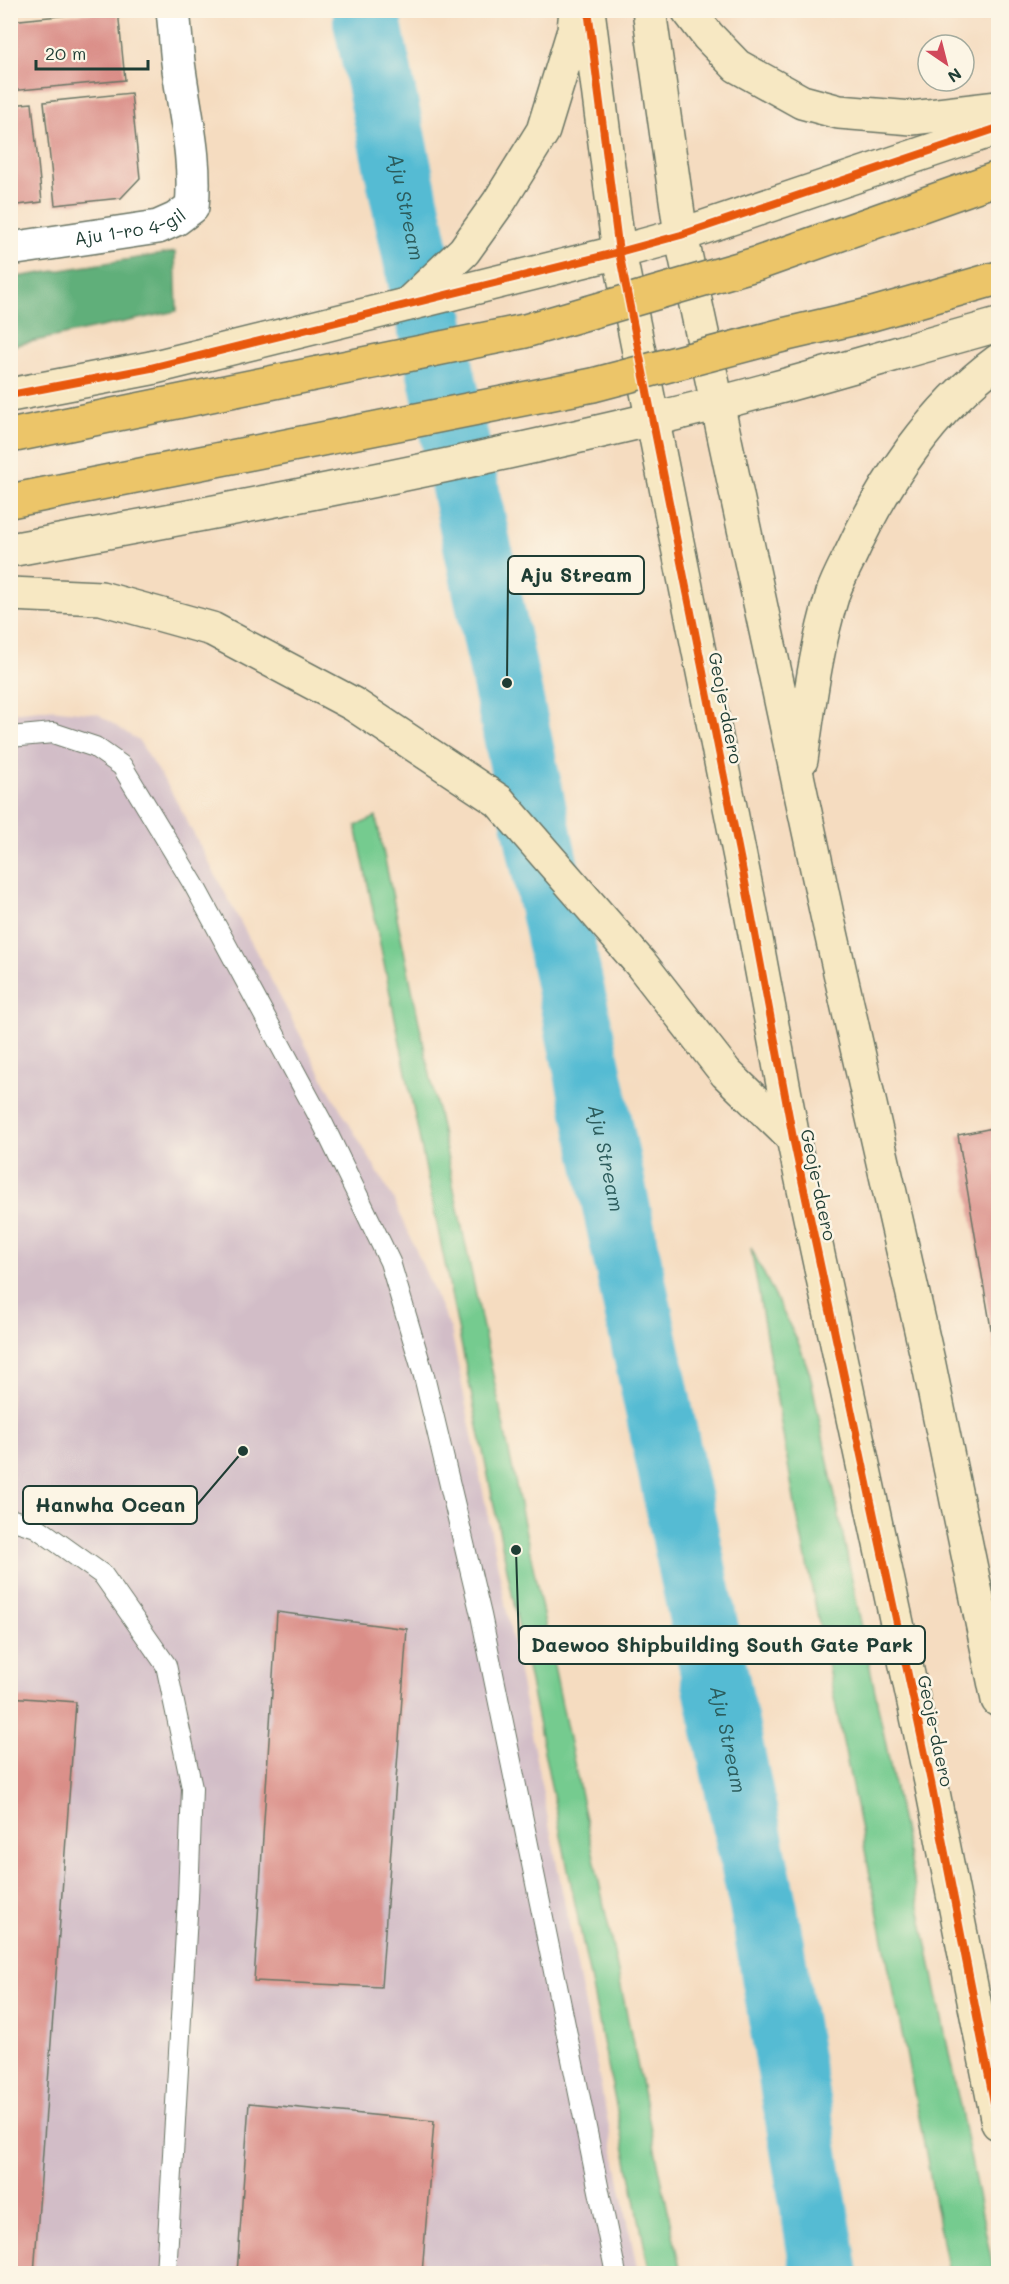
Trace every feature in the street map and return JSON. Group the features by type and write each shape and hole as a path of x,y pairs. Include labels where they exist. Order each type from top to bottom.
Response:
{"highway":[{"path":"10,436 525,331 759,263 999,178"},
{"path":"10,501 593,385 869,315 999,278"}],"street":[{"name":"Aju 1-ro 4-gil","path":"10,249 158,227 176,219 192,207 195,181 173,10"},
{"path":"406,306 464,251 543,131 568,50 576,10"},
{"name":"Geoje-daero","path":"588,10 619,252 748,895 793,1138 931,1782 999,2123"},
{"path":"649,10 681,235 797,780 929,1365 999,1700"},
{"path":"688,10 708,36 737,66 802,102 839,112 912,118 999,108"},
{"path":"10,395 151,368 619,252 681,235 999,128"},
{"path":"10,550 176,520 599,432 999,325"},
{"path":"797,780 814,673 833,592 865,524 910,450 982,373 999,361"},
{"path":"10,594 101,598 212,629 353,704 499,801 641,964 726,1073 793,1138"}],"lane":[{"path":"10,737 53,733 95,747 122,766 194,885 313,1105 390,1262 424,1376 481,1615 616,2274"},
{"path":"10,1518 36,1527 103,1575 166,1665 192,1788 166,2274"}],"shaded area":[{"path":"50,709 98,714 139,741 171,791 331,1093 393,1198 451,1330 638,2273 11,2274 10,713"}],"green space":[{"path":"175,252 177,311 11,346 11,278"},
{"path":"376,817 681,2273 650,2273 356,826"},
{"path":"751,1248 798,1342 810,1374 994,2273 948,2273 919,2117 795,1505"}],"building":[{"path":"118,10 125,80 10,91 10,21"},
{"path":"131,93 140,178 121,198 55,205 44,102"},
{"path":"32,103 42,202 10,206 10,105"},
{"path":"998,1127 998,1364 997,1364 958,1135"},
{"path":"277,1612 407,1629 381,1987 254,1981"},
{"path":"10,1697 76,1702 34,2274 10,2274"},
{"path":"249,2103 434,2121 422,2274 237,2274"}],"waterway":[{"name":"Aju Stream","path":"367,10 367,21 764,1910 825,2274"}],"cycle path":[{"path":"588,10 619,252 750,907 793,1138 931,1782 998,2123"},
{"path":"10,395 151,368 619,252 681,235 998,128"}],"place":[{"name":"Aju Stream","path":"507,683"},
{"name":"Hanwha Ocean","path":"243,1451"},
{"name":"Daewoo Shipbuilding South Gate Park","path":"516,1550"}]}
